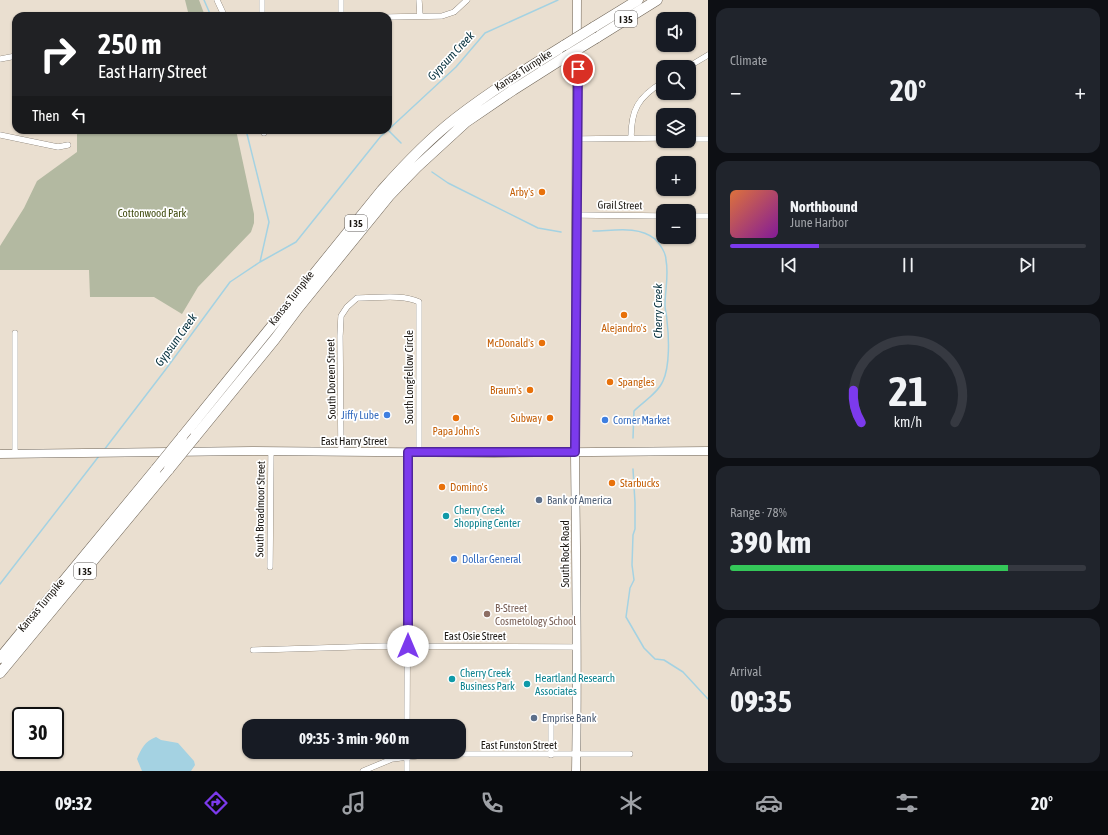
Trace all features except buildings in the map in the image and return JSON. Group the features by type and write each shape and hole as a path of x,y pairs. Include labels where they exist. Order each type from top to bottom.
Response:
{"highway":[{"name":"Kansas Turnpike","path":"0,658 156,469 382,190 416,154 435,136 467,110 506,82 638,0"},
{"name":"Kansas Turnpike","path":"0,673 195,438 357,236 390,196 417,167 466,122 513,90 657,0"}],"main road":[{"name":"South Rock Road","path":"576,771 577,647 575,452 578,82 577,1"},
{"name":"East Harry Street","path":"0,454 271,451 708,452"}],"street":[{"path":"217,0 223,12"},
{"path":"262,0 262,12"},
{"path":"341,0 341,12"},
{"path":"419,0 420,16"},
{"path":"392,17 436,17 448,14 458,9 467,0"},
{"path":"696,62 708,54"},
{"path":"0,59 12,57"},
{"path":"631,138 631,121 636,107 643,97 656,86"},
{"path":"0,135 58,147 68,145"},
{"path":"577,139 656,138"},
{"path":"696,138 708,139"},
{"name":"Grail Street","path":"576,215 656,216"},
{"path":"696,216 708,216"},
{"name":"South Doreen Street","path":"341,452 341,316 347,307 357,298 412,298 419,302"},
{"name":"South Longfellow Circle","path":"419,302 419,452"},
{"path":"15,333 15,454"},
{"name":"South Broadmoor Street","path":"270,568 271,451"},
{"path":"407,719 408,452"},
{"name":"East Osie Street","path":"253,650 408,646 577,647"},
{"path":"551,719 551,755"},
{"name":"East Funston Street","path":"466,754 630,754"},
{"name":"East Funston Street","path":"363,771 392,759"},
{"path":"407,759 407,771"}],"green space":[{"path":"185,0 199,0 204,12 188,12"},
{"name":"Cottonwood Park","path":"77,134 237,134 254,214 254,223 251,232 198,287 182,314 154,297 90,297 89,270 0,270 0,246 24,208 37,181 77,152"}],"water":[{"path":"156,737 161,740 178,743 194,761 195,765 191,771 142,771 137,759 144,746"}],"waterway":[{"path":"204,0 209,12"},
{"name":"Gypsum Creek","path":"392,126 456,67 485,33 558,0"},
{"path":"247,134 269,222 260,262"},
{"name":"Gypsum Creek","path":"104,450 230,282 260,262 296,242 383,134"},
{"name":"Cherry Creek","path":"392,134 401,143"},
{"name":"Cherry Creek","path":"432,172 448,183 538,228 561,232"},
{"name":"Cherry Creek","path":"593,231 633,230 641,232 655,239 659,243 666,257 667,271 665,305 668,343 667,368 663,381 658,389 634,411 633,438"},
{"name":"Gypsum Creek","path":"0,584 99,456"},
{"path":"633,469 635,529 633,535 632,565 634,580 630,588 626,617 644,648 655,659 664,660 683,672 708,699"}],"place":[{"name":"Arby's","path":"542,192"},
{"name":"Alejandro's","path":"624,315"},
{"name":"McDonald's","path":"542,343"},
{"name":"Spangles","path":"610,382"},
{"name":"Braum's","path":"530,390"},
{"name":"Jiffy Lube","path":"387,415"},
{"name":"Papa John's","path":"456,418"},
{"name":"Subway","path":"550,418"},
{"name":"Corner Market","path":"605,420"},
{"name":"Starbucks","path":"612,483"},
{"name":"Domino's","path":"442,487"},
{"name":"Bank of America","path":"539,500"},
{"name":"Cherry Creek Shopping Center","path":"446,516"},
{"name":"Dollar General","path":"454,559"},
{"name":"B-Street Cosmetology School","path":"487,614"},
{"name":"Cherry Creek Business Park","path":"452,679"},
{"name":"Heartland Research Associates","path":"527,684"},
{"name":"Emprise Bank","path":"534,718"}],"route":[{"path":"408,646 408,452 575,452 578,69"}]}
